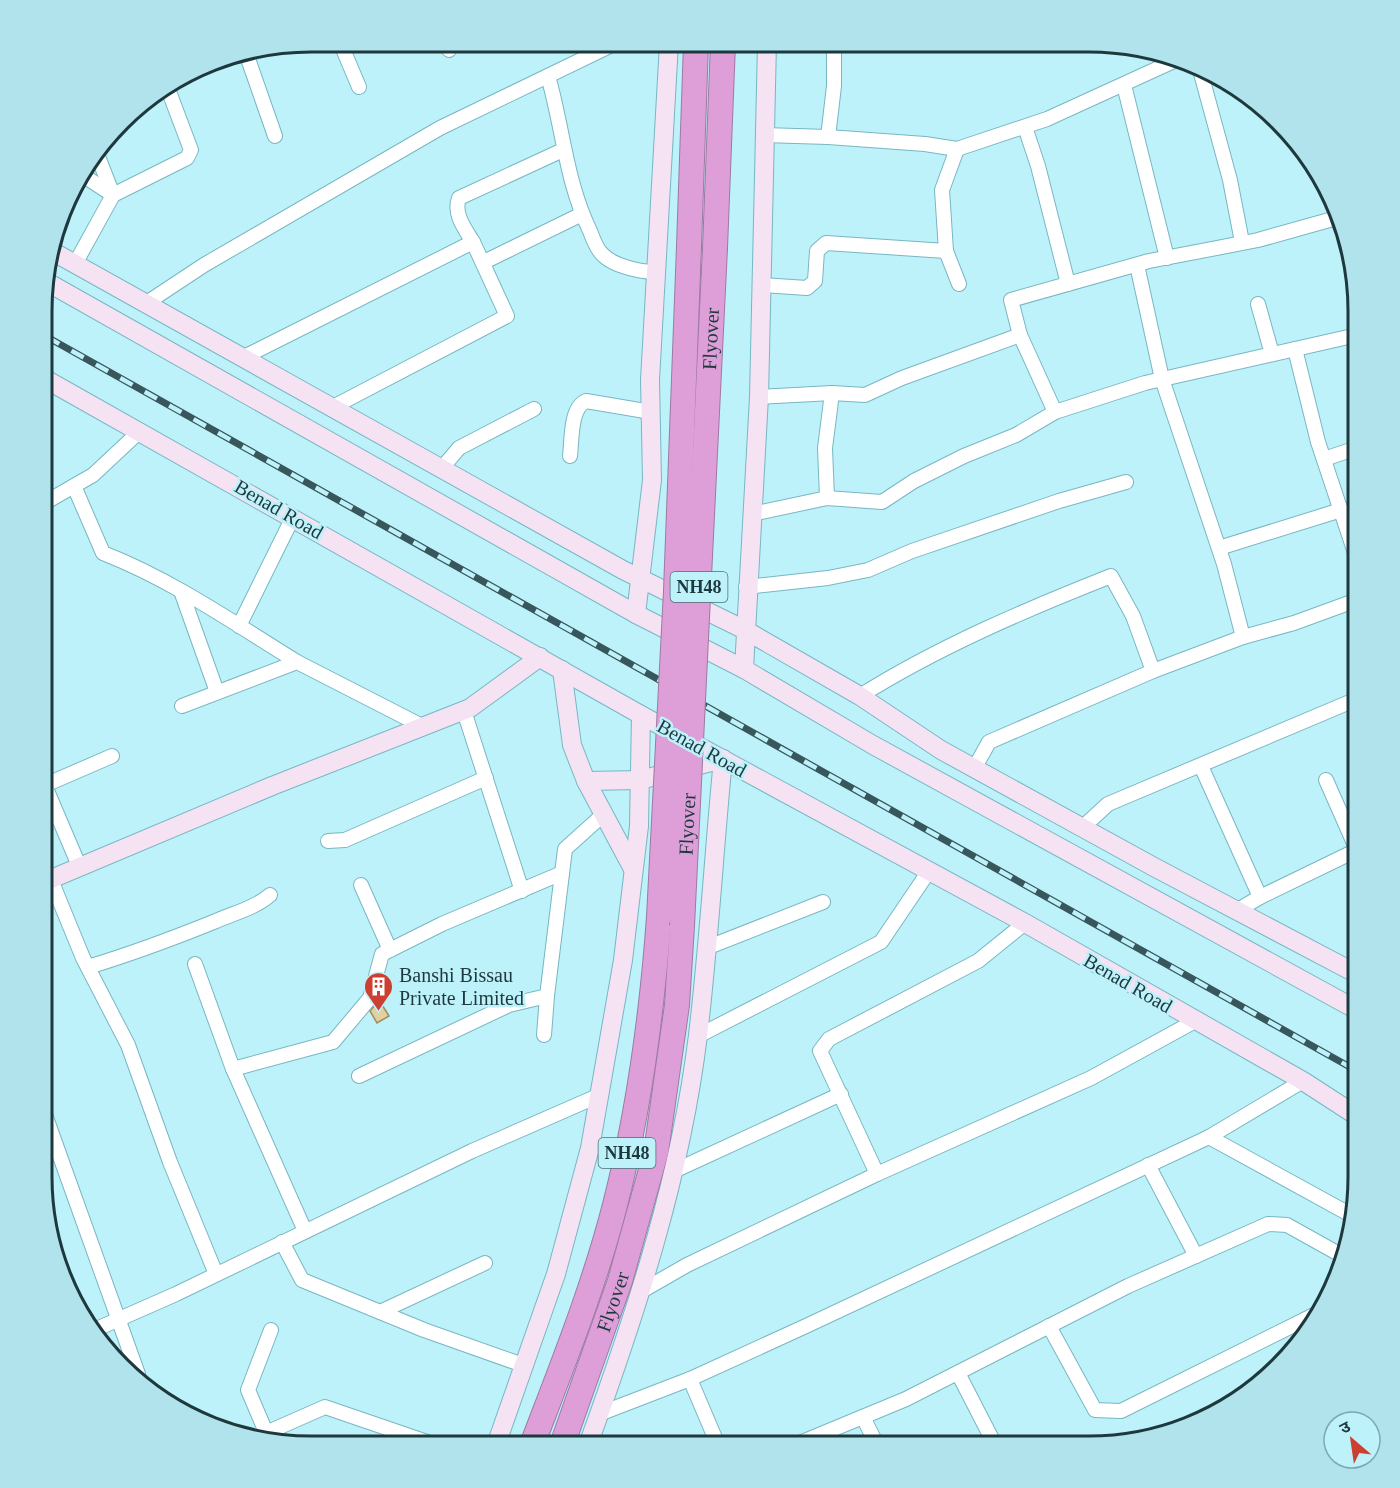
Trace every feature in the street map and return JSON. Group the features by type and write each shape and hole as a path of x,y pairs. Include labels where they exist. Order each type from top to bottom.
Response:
{"highway":[{"name":"Flyover","path":"536,1436 557,1381 614,1206 628,1150 655,978 676,591 696,52"},
{"name":"Flyover","path":"565,1436 620,1281 656,1152 677,1005 723,52"}],"main road":[{"path":"636,614 642,580 652,480 651,412 655,272 668,52"},
{"path":"744,669 759,397 767,52"},
{"path":"58,255 642,580 745,630 860,696 941,750 1238,910 1348,965"},
{"path":"54,286 636,614 744,669 873,745 1348,1005"},
{"name":"Benad Road","path":"52,383 641,715 1025,923 1303,1081 1348,1110"},
{"path":"52,879 272,786 464,711 540,657"},
{"path":"562,670 572,745 586,781 633,869"},
{"path":"499,1436 556,1274 590,1148 623,960 639,826 641,715"},
{"path":"586,781 640,780 723,759 698,1036 674,1171 640,1292 591,1436"}],"street":[{"path":"344,52 359,87"},
{"path":"145,304 204,265 440,128 597,52"},
{"path":"828,136 834,86 834,52"},
{"path":"248,60 275,136"},
{"path":"764,135 828,136 957,149 1025,127 1167,64"},
{"path":"548,76 563,150 582,214 603,256 636,269 655,272"},
{"path":"1202,79 1230,180 1242,242"},
{"path":"1124,85 1167,258"},
{"path":"75,264 113,195 187,158 191,150 170,95"},
{"path":"1025,127 1038,166 1068,284"},
{"path":"957,149 942,190 946,251 959,284"},
{"path":"331,408 507,316 484,262 459,218 456,206 459,198 563,150"},
{"path":"100,163 113,195"},
{"path":"89,179 113,195"},
{"path":"484,262 582,214"},
{"path":"1055,412 1020,335 1011,300 1137,265 1242,242 1331,219"},
{"path":"242,358 473,243"},
{"path":"761,285 807,288 815,281 817,251 826,243 946,251"},
{"path":"1137,265 1161,379 1219,548 1243,637"},
{"path":"1258,304 1272,354"},
{"path":"759,397 832,393 865,395 902,378 1020,335"},
{"path":"752,514 826,498 882,502 914,481 964,456 1017,435 1055,412 1161,379 1348,337"},
{"path":"1294,349 1324,459 1348,530"},
{"path":"826,498 825,448 832,393"},
{"path":"570,456 576,410 580,403 586,401 651,412"},
{"path":"442,468 459,448 534,409"},
{"path":"52,499 93,476 140,431"},
{"path":"1324,459 1348,451"},
{"path":"747,587 828,578 868,570 912,551 1059,501 1126,482"},
{"path":"74,486 103,553 129,563 181,591 297,662 424,727"},
{"path":"1219,548 1341,510"},
{"path":"239,626 293,517"},
{"path":"860,696 965,639 1111,576 1133,616 1153,671"},
{"path":"181,591 217,692"},
{"path":"975,767 989,742 1153,671 1243,637 1294,623 1348,604"},
{"path":"182,706 297,662"},
{"path":"1083,827 1108,804 1348,703"},
{"path":"464,711 522,891"},
{"path":"52,782 112,756"},
{"path":"1201,766 1260,897"},
{"path":"328,841 345,840 486,778"},
{"path":"1326,780 1348,830"},
{"path":"52,802 80,868"},
{"path":"544,1035 565,849 605,813"},
{"path":"1238,910 1348,854"},
{"path":"698,1036 881,942 929,871"},
{"path":"233,1069 333,1042 370,998 382,954 442,924 562,873"},
{"path":"362,885 390,950"},
{"path":"52,891 129,1045 171,1162 216,1274"},
{"path":"88,967 138,952 205,926 262,902 270,894"},
{"path":"706,948 823,902"},
{"path":"878,1174 820,1051 829,1039 978,961 1025,923"},
{"path":"195,964 233,1069 305,1232"},
{"path":"359,1076 509,1005 547,996"},
{"path":"640,1292 687,1265 878,1174 1091,1078 1195,1021"},
{"path":"599,1414 690,1379 1209,1137 1303,1081"},
{"path":"674,1171 841,1094"},
{"path":"101,1327 176,1294 544,1118 600,1095"},
{"path":"52,1134 135,1366"},
{"path":"1209,1137 1345,1212"},
{"path":"1148,1165 1196,1256"},
{"path":"817,1436 958,1373 1128,1286 1268,1224 1287,1225 1336,1253"},
{"path":"282,1242 302,1280 380,1312 523,1365"},
{"path":"380,1312 485,1263"},
{"path":"1049,1326 1095,1410 1120,1411 1304,1320"},
{"path":"266,1432 248,1390 271,1330"},
{"path":"958,1373 990,1436"},
{"path":"690,1379 714,1436"},
{"path":"272,1432 325,1407 410,1436"},
{"path":"863,1417 873,1436"}],"building":[{"name":"Banshi Bissau Private Limited","path":"379,1000 389,1016 377,1023 370,1011"}],"railway":[{"path":"52,340 1348,1066"}],"place":[{"name":"Banshi Bissau Private Limited","path":"378,1012"}]}
